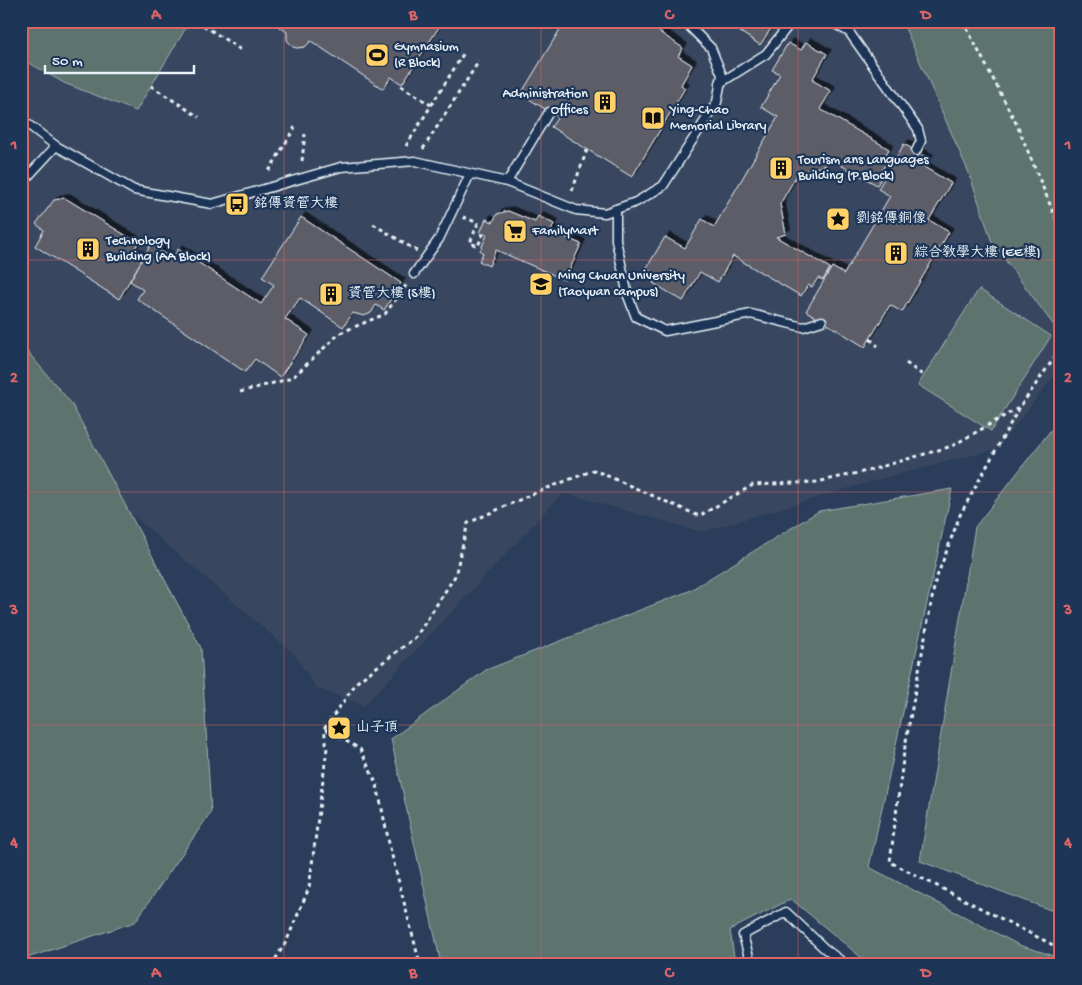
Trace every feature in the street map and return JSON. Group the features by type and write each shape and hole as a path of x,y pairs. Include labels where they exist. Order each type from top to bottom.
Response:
{"lane":[{"path":"21,119 56,146 134,190 212,204 341,167 415,161 508,182 576,210 605,213 636,202 663,186 717,102 722,75 710,48 684,21"},
{"path":"720,84 766,54 792,21"},
{"path":"830,21 849,32 918,129 921,142 916,151"},
{"path":"508,182 549,112"},
{"path":"21,184 56,146"},
{"path":"414,274 439,239 470,174"},
{"path":"616,209 616,240 628,296 636,317 665,331 751,314 803,328 822,320"},
{"path":"751,964 743,935 786,912 824,948 845,964"}],"path":[{"path":"197,21 241,50"},
{"path":"963,21 1017,125 1061,231"},
{"path":"406,146 465,51"},
{"path":"423,149 480,61"},
{"path":"151,86 200,118"},
{"path":"401,86 431,105"},
{"path":"270,171 295,127"},
{"path":"302,160 305,134"},
{"path":"572,191 587,150"},
{"path":"478,223 470,243 478,246 483,234"},
{"path":"373,224 426,256"},
{"path":"240,392 292,378 340,333 385,314 414,274"},
{"path":"870,339 878,346"},
{"path":"1061,348 1020,407 960,515 935,582 904,752 890,862 1061,949"},
{"path":"906,363 924,376"},
{"path":"270,964 275,960 287,940 309,888 327,748 324,729 357,682 416,637 455,576 468,523 530,495 594,470 699,516 753,485 817,482 867,471 952,446 1020,407"},
{"path":"324,729 360,749 377,785 390,848 420,964"}],"shaded area":[{"name":"Ming Chuan University (Taoyuan campus)","path":"21,21 987,21 1061,200 1061,367 997,449 873,481 702,532 563,493 364,706 316,688 295,655 135,517 21,443"}],"green space":[{"path":"21,21 190,21 136,111 64,83 21,58"},
{"path":"902,21 1061,21 1061,335 992,242 969,173"},
{"path":"979,289 1051,336 991,431 918,385"},
{"path":"21,344 71,403 201,648 211,812 135,922 21,960"},
{"path":"1061,417 1061,914 920,861 975,527"},
{"path":"952,489 869,867 1019,945 1061,958 1061,964 869,964 791,899 730,930 735,964 441,964 391,739 486,670 689,591 819,511"},
{"path":"815,957 824,964 795,964"}],"building":[{"name":"Gymnasium (R Block)","path":"281,21 443,21 402,84 391,77 383,89 311,41 305,47 293,47 287,40 287,32 278,26"},
{"name":"Administration Offices","path":"565,21 643,21 683,48 678,56 692,65 681,85 685,88 632,177 551,127 558,117 521,94"},
{"path":"724,21 776,21 760,45"},
{"name":"Tourism ans Languages Building (P Block)","path":"806,42 827,54 812,80 831,91 820,109 889,149 883,160 887,162 881,172 884,174 877,185 824,156 826,165 798,173 780,204 786,234 776,237 830,268 823,280 818,278 812,287 808,285 801,296 733,256 718,282 700,272 683,301 653,283 658,276 646,269 665,237 685,248 702,219 714,227 778,117 761,107 780,74 772,70 788,43 801,50"},
{"name":"綜合教學大樓 (EE樓)","path":"904,144 929,159 924,167 951,183 929,220 949,232 902,312 890,305 865,347 806,311 832,267 844,274 890,196 878,189"},
{"name":"Technology Building (AA Block)","path":"65,198 138,243 133,252 143,258 119,299 35,246 44,230 36,224 54,200"},
{"path":"508,211 535,222 538,216 554,224 551,231 581,244 565,280 496,250 489,266 479,261 483,253 480,251 487,235 480,233 486,219 493,222 497,214"},
{"name":"資管大樓 (S樓)","path":"301,217 401,283 384,310 376,305 371,313 364,316 353,313 343,327 300,298 285,319 309,335 280,377 255,359 245,372 137,299 143,290 130,281 151,244 172,259 178,249 261,304 274,285 262,277"}],"place":[{"name":"Gymnasium (R Block)","path":"377,55"},
{"name":"Administration Offices","path":"605,102"},
{"name":"Ying-Chao Memorial Library","path":"653,118"},
{"name":"Tourism ans Languages Building (P Block)","path":"781,168"},
{"name":"銘傳資管大樓","path":"237,204"},
{"name":"劉銘傳銅像","path":"838,219"},
{"name":"FamilyMart","path":"515,231"},
{"name":"Technology Building (AA Block)","path":"88,249"},
{"name":"綜合教學大樓 (EE樓)","path":"896,253"},
{"name":"Ming Chuan University (Taoyuan campus)","path":"541,284"},
{"name":"資管大樓 (S樓)","path":"331,294"},
{"name":"山子頂","path":"339,728"}]}
